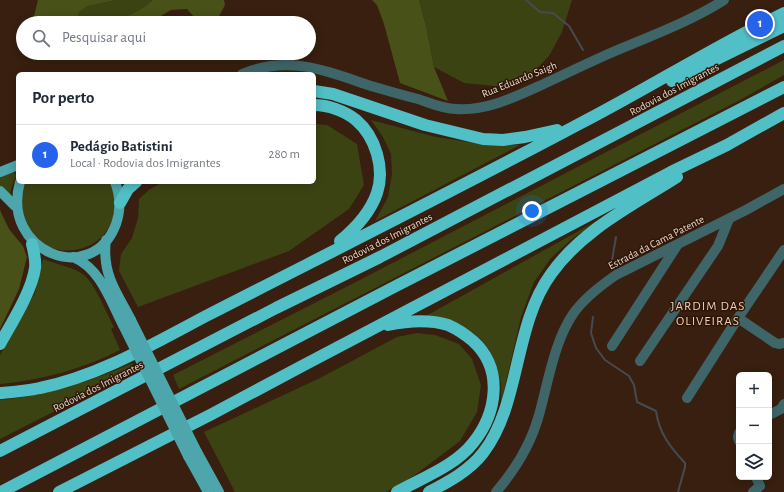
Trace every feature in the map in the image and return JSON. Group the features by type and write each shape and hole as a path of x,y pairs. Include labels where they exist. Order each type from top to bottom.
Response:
{"highway":[{"path":"768,21 784,13"},
{"path":"650,86 658,88 784,26"},
{"path":"0,393 39,388 83,376 154,344 581,123 650,86 703,55 752,30"},
{"name":"Rodovia dos Imigrantes","path":"0,451 276,308 387,254 784,46"},
{"path":"1,492 396,286 784,87"},
{"path":"316,91 333,94 425,125 483,138 503,140 525,137 549,133 581,123"},
{"path":"316,105 340,111 357,121 369,135 378,156 380,176 377,193 367,214 354,230 319,258"},
{"path":"64,490 212,414 664,176 727,145 784,113"},
{"path":"429,492 452,480 467,468 482,454 494,437 505,410 525,332 535,303 550,275 568,253 591,232 727,145"},
{"path":"120,203 128,189 134,184"},
{"path":"0,344 30,287 34,276 35,258 32,244"},
{"path":"375,328 402,322 417,321 434,322 448,326 465,334 478,346 487,360 493,375 494,391 492,408 485,426 472,444 454,460 397,492"}],"main road":[{"path":"0,172 16,166"},
{"path":"19,184 16,193 15,206 20,228 32,244 51,255 62,257 73,257 91,251 106,240 115,226 119,214 120,203 115,184"},
{"path":"0,191 15,206"},
{"path":"106,240 105,256 107,268 127,323"},
{"path":"73,257 85,263 98,276 127,323 193,454 208,492"},
{"path":"193,454 219,492"}],"street":[{"name":"Rua Eduardo Saigh","path":"248,72 278,65 309,66 437,106 455,109 473,109 502,101 528,91 652,36 724,0"},
{"name":"Estrada da Cama Patente","path":"496,492 521,457 532,436 563,332 573,314 598,287 616,275 729,219 784,189"},
{"path":"640,361 718,246 729,219"},
{"path":"612,346 680,242"},
{"path":"687,398 784,250"},
{"path":"738,318 775,343 784,343"},
{"path":"772,414 783,409"},
{"path":"752,492 760,486 757,480"}],"green space":[{"path":"38,0 116,0 88,6 79,12 78,16 34,16"},
{"path":"116,0 153,0 142,9 128,16 79,16 79,12 88,6"},
{"path":"153,0 224,0 225,5 219,16 193,16 187,9 171,10 161,16 128,16 140,10"},
{"path":"372,0 419,0 434,67 448,101 400,83 384,24 377,5"},
{"path":"419,0 572,0 562,32 549,56 524,82 505,87 464,83 434,67"},
{"path":"784,60 784,75 742,99 179,389 173,375"},
{"path":"371,120 436,137 489,145 520,145 375,221 388,197 392,174 391,154 383,137"},
{"path":"316,124 327,125 357,144 364,185 349,209 289,251 138,307 119,271 121,254 132,238 138,218 139,199 150,189 159,184 316,184"},
{"path":"11,172 15,173 16,176 11,189 10,197 0,186 0,176"},
{"path":"24,184 111,184 115,196 114,212 109,227 99,239 87,247 72,250 58,250 44,245 32,235 24,221 21,209 21,193"},
{"path":"0,210 9,229 23,246 27,257 19,289 0,329"},
{"path":"602,218 572,239 551,258 534,282 521,317 501,404 501,385 498,369 490,352 479,338 464,327 454,323 424,317"},
{"path":"43,259 75,270 88,279 114,327 111,329 120,350 92,363 62,373 31,380 0,384 0,355 35,293"},
{"path":"417,333 435,335 459,344 472,359 481,385 477,412 460,441 415,475 386,492 235,492 204,432 320,378 397,337"},
{"path":"132,363 136,370 0,439 0,400 35,395 68,387 99,377"}],"building":[{"path":"761,9 764,15 761,21 764,27 759,30 759,26 756,23 750,22 747,16"}],"waterway":[{"path":"526,0 540,12 553,13 569,26 583,50"},
{"path":"611,266 616,237"},
{"path":"593,317 591,333 596,348 605,360 629,376 634,385 637,402 656,411 657,419 666,439 685,463 678,492"}],"tunnel":[{"path":"752,29 768,21"}],"place":[{"name":"Pedágio Batistini","path":"760,24"}],"district":[{"name":"JARDIM DAS OLIVEIRAS","path":"708,312"}]}
